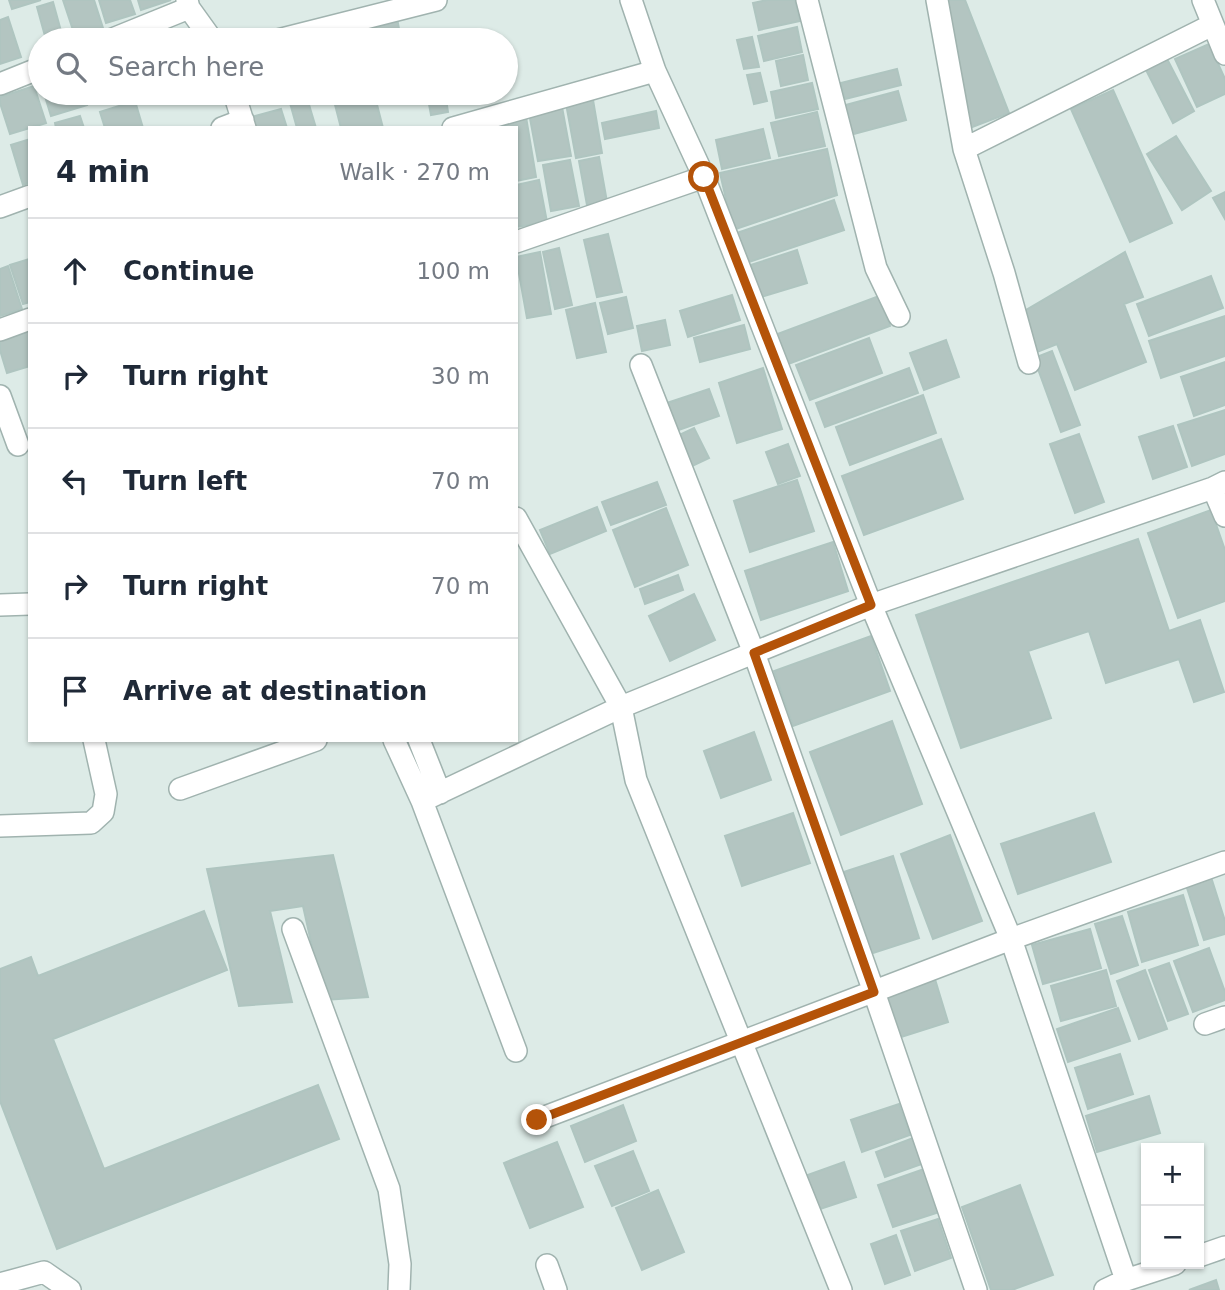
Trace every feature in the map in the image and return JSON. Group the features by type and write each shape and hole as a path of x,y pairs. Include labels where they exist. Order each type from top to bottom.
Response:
{"street":[{"path":"325,28 436,0"},
{"path":"631,0 655,71 704,177 871,605 1011,940 1126,1280"},
{"path":"807,0 876,268 899,316"},
{"path":"937,0 964,149 1004,273 1029,363"},
{"path":"1203,0 1225,54"},
{"path":"136,28 188,4 204,28"},
{"path":"964,149 1212,25"},
{"path":"460,126 655,71"},
{"path":"0,84 28,73"},
{"path":"238,105 244,124"},
{"path":"518,241 704,177"},
{"path":"0,207 28,197"},
{"path":"0,330 28,320"},
{"path":"641,365 754,653 976,1290"},
{"path":"0,396 18,445"},
{"path":"431,797 621,707 871,605 1219,485 1225,516"},
{"path":"518,522 621,707 636,780 841,1290"},
{"path":"0,605 28,604"},
{"path":"0,826 91,823 103,811 106,794 94,742"},
{"path":"180,789 310,742"},
{"path":"395,742 431,797"},
{"path":"419,742 431,797 516,1051"},
{"path":"537,1120 1011,940 1225,862"},
{"path":"293,929 389,1189 400,1265 399,1290"},
{"path":"547,1265 556,1290"},
{"path":"1105,1290 1160,1269"},
{"path":"0,1284 44,1272 70,1290"}],"building":[{"path":"9,0 41,0 12,9"},
{"path":"63,0 94,0 103,28 72,28"},
{"path":"99,0 130,0 135,14 106,23"},
{"path":"138,0 171,0 141,10"},
{"path":"795,0 800,21 759,30 753,3"},
{"path":"947,0 965,0 1009,113 970,128"},
{"path":"53,2 60,28 43,28 37,7"},
{"path":"8,17 21,57 0,64 0,20"},
{"path":"397,18 399,28 361,28"},
{"path":"797,27 802,52 764,61 758,36"},
{"path":"752,37 759,67 744,69 737,40"},
{"path":"1209,44 1225,79 1225,94 1197,107 1175,59"},
{"path":"803,55 808,80 781,86 776,61"},
{"path":"1166,57 1194,111 1173,123 1145,68"},
{"path":"897,69 901,85 845,99 841,83"},
{"path":"760,73 767,101 754,104 747,75"},
{"path":"812,83 818,109 776,118 771,92"},
{"path":"28,88 28,105 40,105 46,123 28,126 28,128 10,134 0,97"},
{"path":"1113,90 1172,223 1130,242 1071,109"},
{"path":"898,91 906,120 850,135 842,106"},
{"path":"592,94 602,153 576,158 565,98"},
{"path":"48,105 87,105 51,116"},
{"path":"122,105 136,105 142,126 104,126 100,112"},
{"path":"291,105 309,105 315,126 296,126"},
{"path":"335,105 377,105 382,126 340,126"},
{"path":"429,105 447,105 448,112 431,115"},
{"path":"562,107 571,156 538,161 529,113"},
{"path":"281,109 286,126 250,126 248,118"},
{"path":"656,111 659,128 605,139 602,123"},
{"path":"817,112 825,146 779,156 771,123"},
{"path":"80,116 83,126 56,126 55,123"},
{"path":"526,117 536,177 518,181 518,126 494,126 493,123"},
{"path":"763,129 770,158 722,169 716,140"},
{"path":"1176,136 1211,191 1182,210 1147,154"},
{"path":"28,140 28,183 23,185 11,145"},
{"path":"827,149 837,195 733,230 720,173"},
{"path":"599,157 607,202 587,205 579,161"},
{"path":"570,160 579,206 551,211 543,165"},
{"path":"539,180 547,222 518,227 518,185"},
{"path":"1225,192 1225,219 1213,198"},
{"path":"834,200 844,230 746,263 737,233"},
{"path":"608,234 622,292 597,297 584,240"},
{"path":"559,248 572,305 555,309 543,252"},
{"path":"797,250 807,283 761,297 751,265"},
{"path":"540,252 551,314 527,318 518,257"},
{"path":"1125,252 1143,297 1124,304 1146,362 1075,390 1057,344 1037,352 1021,313"},
{"path":"28,259 28,303 23,304 10,265"},
{"path":"8,266 22,309 0,316 0,269"},
{"path":"1211,276 1223,308 1149,336 1137,304"},
{"path":"732,295 740,320 688,337 680,311"},
{"path":"879,296 890,326 783,366 772,336"},
{"path":"626,297 633,328 608,334 600,303"},
{"path":"595,303 606,352 577,358 566,310"},
{"path":"1225,316 1225,356 1161,378 1149,341"},
{"path":"665,320 670,345 642,351 637,326"},
{"path":"744,325 750,349 700,362 694,338"},
{"path":"28,329 28,367 7,373 0,350 0,337"},
{"path":"869,338 882,373 810,400 796,365"},
{"path":"946,340 959,377 924,390 910,353"},
{"path":"1052,351 1080,425 1061,432 1034,358"},
{"path":"1225,362 1225,405 1194,416 1181,377"},
{"path":"763,368 782,429 737,443 719,383"},
{"path":"909,368 918,393 825,427 816,403"},
{"path":"709,389 719,416 673,432 664,404"},
{"path":"923,395 936,433 850,465 836,427"},
{"path":"1225,410 1225,454 1192,466 1178,425"},
{"path":"1173,426 1187,467 1153,479 1139,437"},
{"path":"694,428 709,458 688,468 673,438"},
{"path":"1079,434 1104,502 1075,513 1050,444"},
{"path":"941,439 963,499 864,535 842,476"},
{"path":"788,444 800,476 778,484 766,452"},
{"path":"797,480 814,531 750,552 734,501"},
{"path":"657,482 666,505 611,525 602,502"},
{"path":"597,507 606,531 550,554 540,530"},
{"path":"666,508 688,565 635,587 613,530"},
{"path":"1211,510 1225,550 1225,601 1178,618 1148,533"},
{"path":"1138,539 1169,631 1200,620 1224,692 1194,702 1179,659 1106,683 1089,631 1028,651 1051,718 961,748 916,615"},
{"path":"833,542 848,591 761,620 745,571"},
{"path":"678,575 683,590 645,604 640,589"},
{"path":"694,594 715,640 670,661 649,616"},
{"path":"871,636 890,691 793,726 774,671"},
{"path":"892,721 922,804 841,835 810,752"},
{"path":"754,732 771,780 721,798 704,751"},
{"path":"793,813 810,863 742,886 725,836"},
{"path":"1094,813 1111,862 1018,894 1001,844"},
{"path":"950,835 982,921 933,939 901,854"},
{"path":"333,855 368,997 324,1000 303,906 270,911 292,1002 239,1006 207,869"},
{"path":"893,856 919,938 870,954 844,872"},
{"path":"1211,877 1225,921 1225,934 1204,940 1186,885"},
{"path":"1183,895 1198,945 1142,962 1128,912"},
{"path":"204,911 227,970 53,1039 104,1169 318,1085 339,1139 57,1249 0,1101 0,969 31,957 38,976"},
{"path":"1122,916 1138,965 1111,974 1095,924"},
{"path":"1090,929 1101,968 1043,984 1032,945"},
{"path":"1209,948 1225,992 1225,1000 1193,1012 1174,961"},
{"path":"1169,963 1188,1014 1168,1021 1149,970"},
{"path":"1106,970 1116,1006 1061,1021 1051,986"},
{"path":"1145,970 1167,1029 1139,1039 1117,981"},
{"path":"934,976 948,1022 898,1038 884,991"},
{"path":"1118,1008 1130,1041 1068,1062 1057,1029"},
{"path":"1120,1054 1133,1094 1088,1109 1075,1068"},
{"path":"1149,1096 1160,1133 1097,1152 1086,1116"},
{"path":"899,1104 910,1135 862,1152 851,1120"},
{"path":"623,1105 636,1141 585,1162 571,1126"},
{"path":"913,1138 922,1164 885,1177 876,1152"},
{"path":"557,1142 583,1207 530,1228 504,1163"},
{"path":"633,1151 649,1191 612,1206 595,1166"},
{"path":"844,1162 856,1197 811,1212 799,1178"},
{"path":"924,1169 939,1212 893,1227 878,1185"},
{"path":"1020,1185 1053,1275 1012,1290 991,1290 962,1207"},
{"path":"658,1190 684,1252 642,1270 616,1208"},
{"path":"938,1219 951,1258 915,1271 901,1231"},
{"path":"896,1235 910,1275 885,1284 871,1244"},
{"path":"1216,1280 1219,1290 1189,1290"}],"route":[{"path":"537,1120 874,992 754,653 871,605 704,177"}]}
